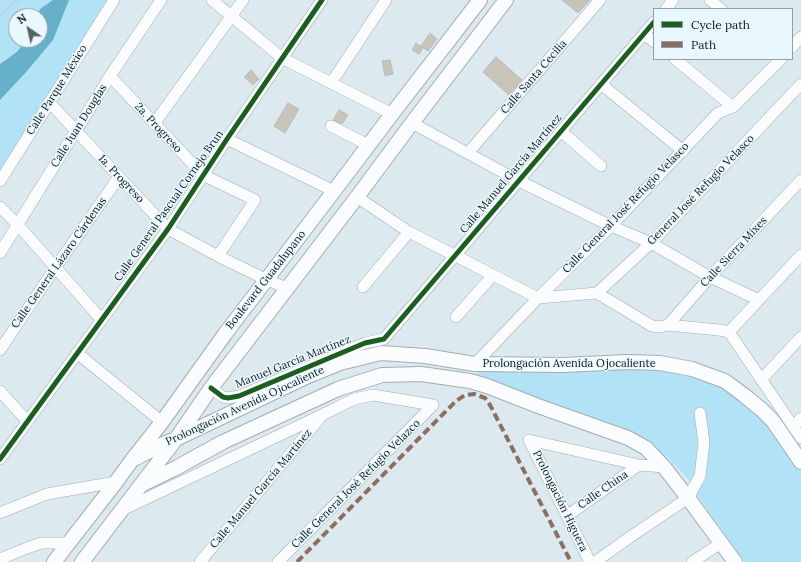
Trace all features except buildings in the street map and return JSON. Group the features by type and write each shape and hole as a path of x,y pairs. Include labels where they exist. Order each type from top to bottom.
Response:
{"main road":[{"name":"Boulevard Guadalupano","path":"54,562 162,422 225,334 368,145 480,0"},
{"name":"Boulevard Guadalupano","path":"176,439 211,388 506,0"},
{"path":"82,562 141,485 162,450 169,425 176,413 221,352 222,340 225,334"},
{"name":"Prolongación Avenida Ojocaliente","path":"132,460 162,450 176,439 308,376 340,363 380,353 425,356 475,364 563,365 628,362 660,363 692,369 725,382 762,410 773,421 801,462"},
{"name":"Prolongación Avenida Ojocaliente","path":"141,485 223,442 338,389 382,375 421,374 470,381 487,386 628,438 646,448 664,467 735,562"},
{"path":"239,396 263,397"},
{"path":"162,450 168,464 174,469"}],"street":[{"name":"Calle Parque México","path":"0,181 114,0"},
{"name":"Calle Juan Douglas","path":"0,253 110,76 161,0"},
{"path":"212,0 282,58 392,114"},
{"path":"154,124 243,0"},
{"name":"Calle General Pascual Cornejo Brun","path":"0,459 168,229 227,139 322,0"},
{"path":"331,83 386,0"},
{"name":"Calle Santa Cecilia","path":"468,153 600,0"},
{"path":"667,8 673,0"},
{"path":"710,0 720,8"},
{"name":"Calle Manuel García Martínez","path":"384,339 653,23"},
{"path":"644,34 653,41"},
{"path":"793,46 801,37"},
{"path":"676,60 734,107"},
{"name":"Calle General José Refugio Velasco","path":"475,364 538,298 611,226 718,113 734,107 780,60"},
{"name":"2a. Progreso","path":"110,76 203,175 255,200 218,256"},
{"path":"601,84 682,151"},
{"name":"General José Refugio Velasco","path":"597,293 651,243 801,84"},
{"name":"1a. Progreso","path":"49,102 168,229 218,256 267,280 288,288"},
{"path":"412,123 519,181 611,226 651,243 710,277 759,300"},
{"path":"331,126 368,145"},
{"path":"561,131 601,166"},
{"path":"227,139 334,191"},
{"name":"Calle General Lázaro Cárdenas","path":"0,350 119,177"},
{"name":"Calle Sierra Mixes","path":"668,325 710,277 801,180"},
{"path":"357,197 409,232 538,298 597,293 652,326 660,327 668,325 729,332 761,380 797,423 801,438"},
{"path":"0,207 18,225 101,319"},
{"path":"363,287 409,232"},
{"path":"729,332 799,260"},
{"path":"456,317 493,275"},
{"path":"761,380 801,337"},
{"name":"Manuel García Martínez","path":"211,388 223,397 228,398 239,396 366,343 384,339"},
{"path":"77,353 162,422"},
{"path":"122,510 343,404 338,389"},
{"path":"0,391 27,421"},
{"name":"Calle General José Refugio Velazco","path":"278,562 433,405 373,395 354,399 343,404"},
{"path":"595,562 688,498 700,476 704,443 700,413"},
{"name":"Calle Manuel García Martínez","path":"200,562 322,415"},
{"name":"Prolongación Higuera","path":"590,562 529,440 639,465"},
{"path":"639,465 664,467"},
{"name":"Calle China","path":"567,516 639,465"},
{"path":"0,513 47,494 116,482"},
{"path":"0,559 41,543 69,543"},
{"path":"692,562 721,543"}],"path":[{"path":"0,16 12,4 21,0"}],"shaded area":[{"path":"0,0 108,0 0,171"},
{"path":"53,0 69,0 53,40 48,46 48,8 41,8"},
{"path":"20,48 46,48 0,100 0,64 17,52"},
{"path":"670,369 719,385 759,412 801,471 801,562 745,562 693,490 693,487 683,473 666,456 626,433 474,376 480,370"}],"marked path":[{"path":"297,562 456,401 465,395 474,394 485,398 490,405 571,562"}],"cycle path":[{"path":"0,459 168,229 227,139 322,0"},
{"path":"211,388 223,397 228,398 239,396 365,343 384,339 653,23"}]}
